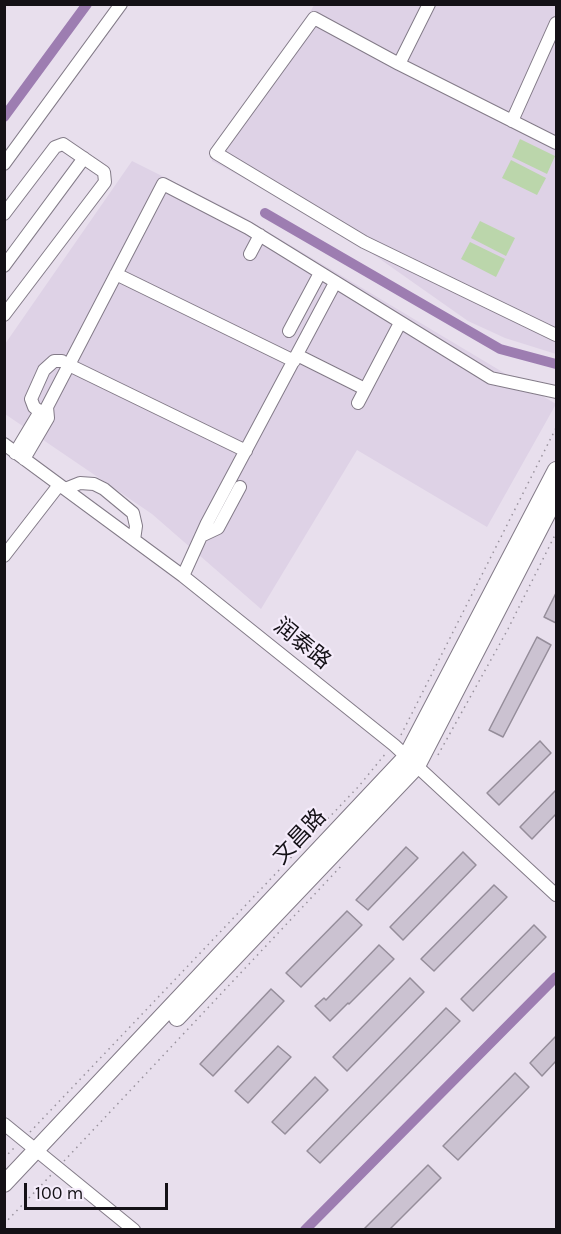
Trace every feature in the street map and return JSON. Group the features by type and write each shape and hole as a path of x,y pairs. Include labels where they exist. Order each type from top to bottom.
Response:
{"main road":[{"name":"文昌路","path":"411,761 556,470"},
{"name":"文昌路","path":"4,1198 41,1153 411,761 556,496"},
{"name":"文昌路","path":"4,1184 41,1153"}],"street":[{"path":"4,164 121,4"},
{"path":"399,64 429,4"},
{"path":"556,143 399,64 314,18 216,153 364,242 556,335"},
{"path":"512,121 556,23"},
{"path":"4,214 55,147 63,144 104,172 105,182 4,315"},
{"path":"4,266 84,158"},
{"path":"20,456 45,413 66,363 163,184 260,236 491,378 556,392"},
{"path":"250,254 260,236"},
{"path":"289,331 320,273"},
{"path":"116,274 365,389"},
{"path":"183,576 201,536 335,283"},
{"path":"358,403 400,323"},
{"path":"45,413 34,407 31,399 44,370 54,362 66,363 246,451"},
{"name":"润泰路","path":"4,444 183,576 393,745 556,895"},
{"path":"4,556 62,487 80,483 94,484 104,489 133,513 136,526 134,540"},
{"path":"201,536 218,528 240,488"},
{"path":"4,1124 134,1230"}],"path":[{"path":"4,1158 358,786 401,735 556,428"}],"shaded area":[{"path":"314,5 556,5 556,354 505,338 468,321 333,226 212,161 212,147 305,22"},
{"path":"132,161 240,215 556,404 487,527 357,450 261,609 152,514 5,414 5,344"}],"green space":[{"path":"520,139 555,156 547,174 512,157"},
{"path":"511,160 546,178 537,195 502,178"},
{"path":"480,221 515,238 506,256 471,238"},
{"path":"470,242 505,259 496,277 461,259"}],"building":[{"path":"556,593 556,623 544,617"},
{"path":"537,637 551,645 503,737 489,730"},
{"path":"540,741 551,753 499,805 487,793"},
{"path":"556,790 556,814 532,839 520,827"},
{"path":"406,847 418,858 368,910 356,900"},
{"path":"463,852 476,865 403,940 390,927"},
{"path":"494,885 507,897 434,971 421,959"},
{"path":"347,911 362,925 301,987 286,973"},
{"path":"534,925 546,937 473,1011 461,999"},
{"path":"379,945 394,959 330,1021 315,1006 324,998 326,1000"},
{"path":"410,978 424,992 347,1071 333,1057"},
{"path":"271,989 284,1001 213,1076 200,1064"},
{"path":"446,1008 460,1021 320,1163 307,1151"},
{"path":"556,1036 556,1061 542,1076 530,1063"},
{"path":"278,1046 291,1057 248,1103 235,1091"},
{"path":"515,1073 529,1087 458,1160 443,1146"},
{"path":"315,1077 328,1090 285,1134 272,1122"},
{"path":"428,1165 441,1178 389,1230 363,1230"}],"waterway":[{"path":"4,117 87,4"},
{"path":"265,213 500,349 556,364"},
{"path":"305,1230 556,977"}]}
